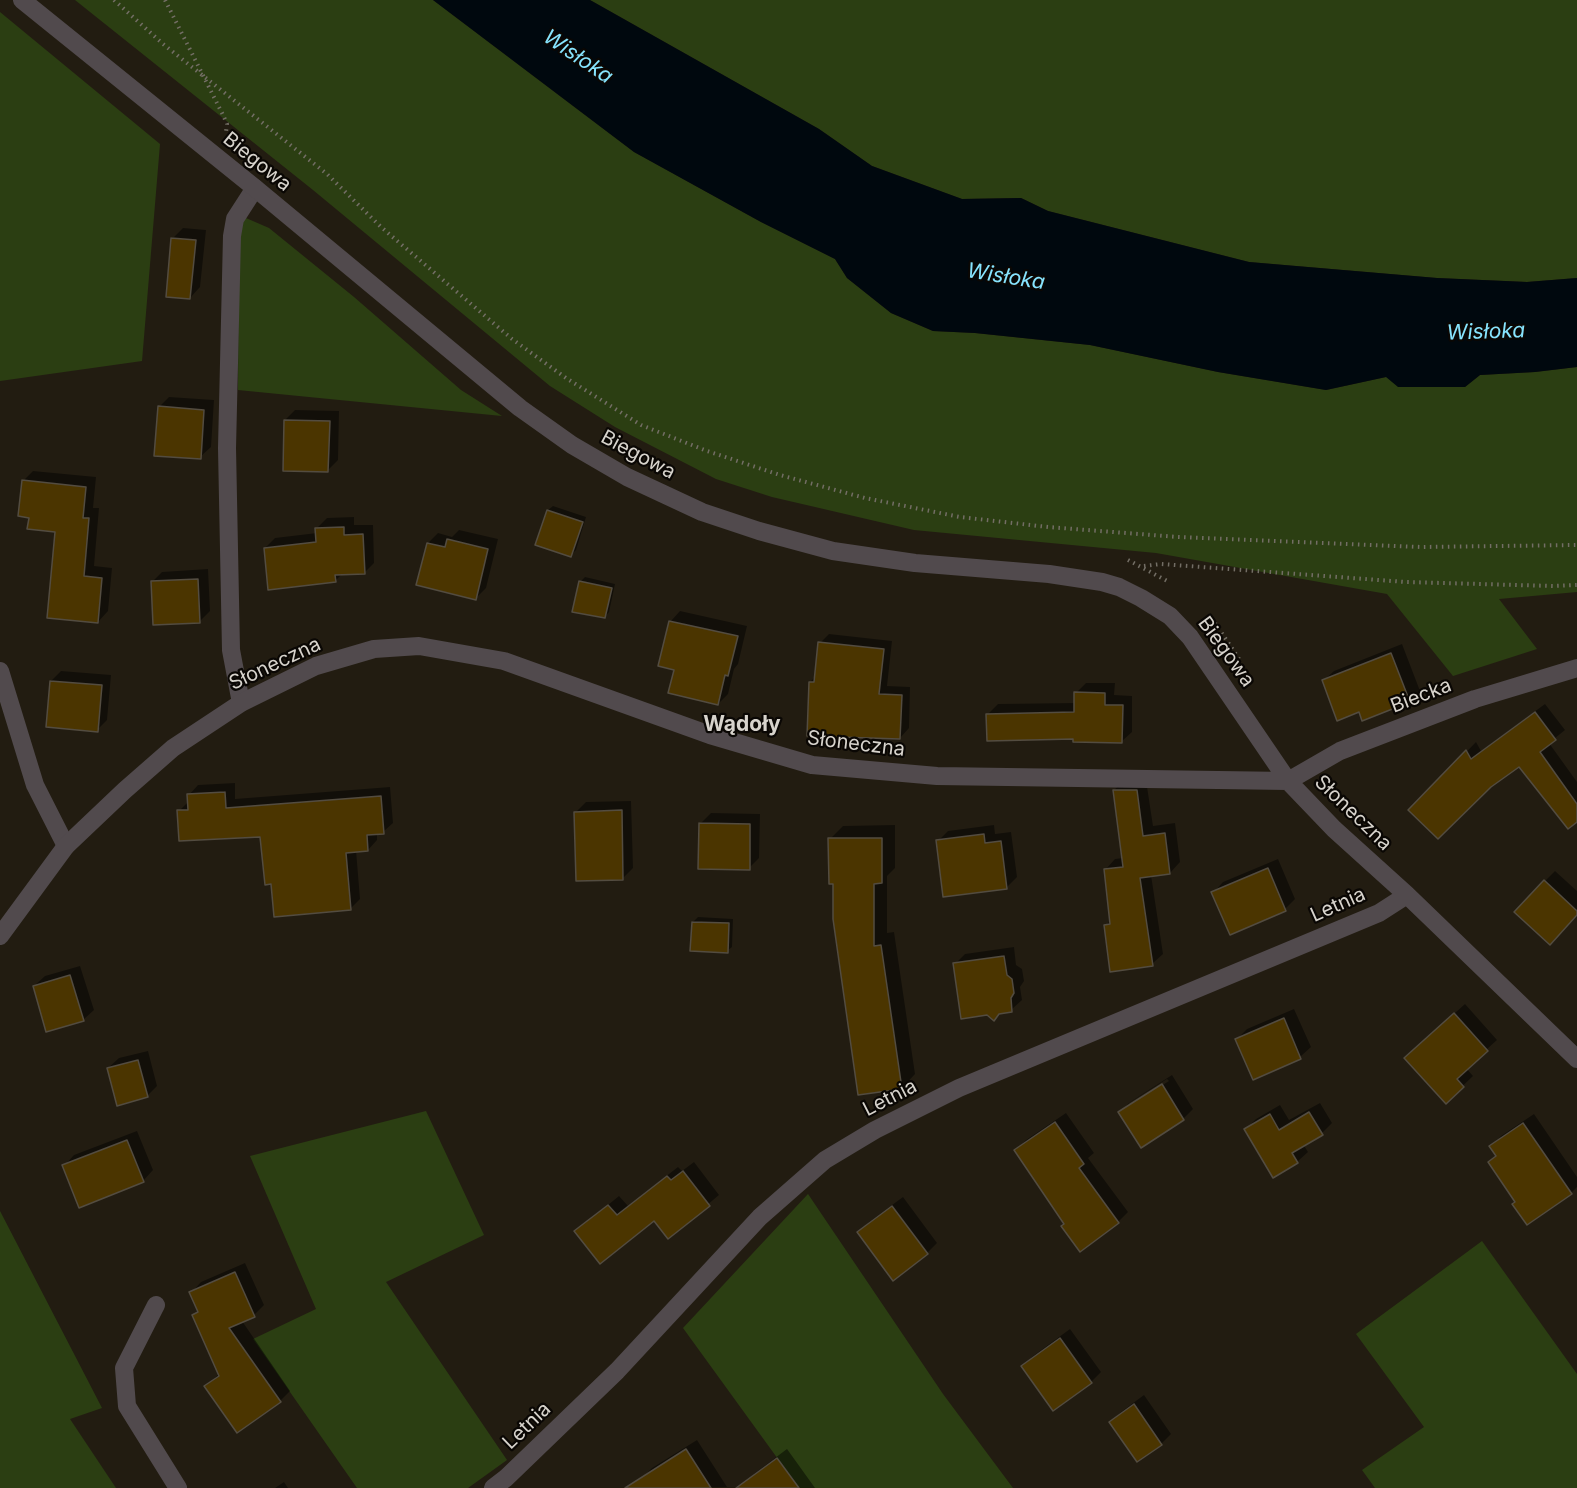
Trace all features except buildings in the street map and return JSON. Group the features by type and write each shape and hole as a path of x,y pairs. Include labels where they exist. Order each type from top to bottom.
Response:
{"street":[{"name":"Biegowa","path":"22,0 255,188 520,408 572,445 658,493 727,521 833,550 915,563 1016,571 1079,579 1119,587 1170,616 1190,637 1288,781"},
{"path":"241,703 231,650 227,448 232,236 235,219 255,188"},
{"name":"Słoneczna","path":"0,936 66,846 124,790 173,748 241,703 316,666 374,649 419,646 504,661 710,735 812,765 936,776 1288,781 1334,829 1407,895 1577,1059"},
{"name":"Biecka","path":"1288,781 1328,757 1350,747 1475,699 1577,668"},
{"path":"0,671 34,785 66,846"},
{"name":"Letnia","path":"493,1488 617,1371 760,1217 825,1160 875,1130 959,1088 1379,913 1407,895"},
{"path":"156,1305 124,1368 127,1406 178,1488"}],"path":[{"path":"114,0 205,78 327,174 381,227 512,339 566,378 641,425 707,451 780,475 866,498 960,517 1037,526 1178,537 1420,547 1577,545"},
{"path":"165,0 227,124 226,133 219,127"},
{"path":"1125,560 1142,566 1172,584"},
{"path":"1142,566 1161,564 1406,582 1577,585"},
{"path":"1207,616 1226,638 1243,665"}],"green space":[{"path":"75,0 433,0 634,152 761,222 835,259 847,278 891,313 933,331 1090,345 1218,372 1326,390 1386,377 1465,387 1480,375 1577,367 1577,592 1499,599 1537,649 1453,676 1387,594 1156,553 914,530 772,497 716,479 615,427 550,386 313,190"},
{"path":"590,0 1577,0 1577,278 1527,282 1437,278 1249,262 1048,211 1021,198 962,199 872,166 819,129"},
{"path":"0,12 160,144 142,361 0,381"},
{"path":"239,215 269,228 354,297 461,390 502,416 238,390"},
{"path":"426,1111 484,1235 386,1282 507,1460 468,1488 357,1488 253,1339 316,1309 250,1156"},
{"path":"808,1194 943,1394 1013,1488 799,1488 683,1328"},
{"path":"0,1211 102,1408 70,1419 116,1488 0,1488"},
{"path":"1482,1241 1577,1374 1577,1488 1375,1488 1362,1470 1424,1427 1356,1334"}],"water":[{"name":"Wisłoka","path":"433,0 590,0 819,129 872,166 962,199 1021,198 1048,211 1249,262 1437,278 1527,282 1577,278 1577,367 1480,375 1465,387 1398,387 1386,377 1326,390 1218,372 1090,345 933,331 891,313 847,278 835,259 761,222 634,152"}],"district":[{"name":"Wądoły","path":"742,725"}]}
